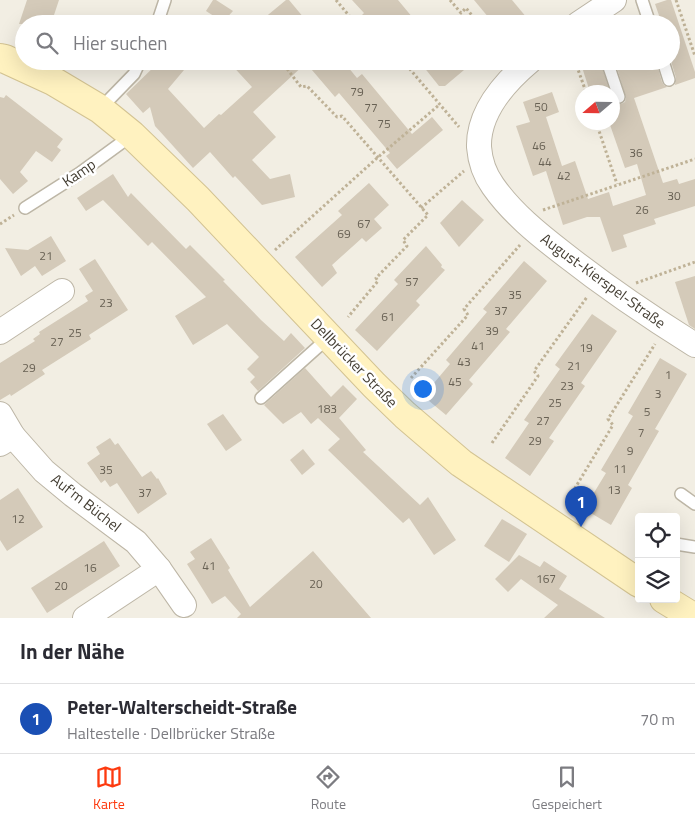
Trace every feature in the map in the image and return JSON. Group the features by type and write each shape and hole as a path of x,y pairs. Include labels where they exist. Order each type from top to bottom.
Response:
{"main road":[{"name":"Dellbrücker Straße","path":"0,58 15,64"},
{"name":"Dellbrücker Straße","path":"29,70 53,81 100,109 132,135 198,199 404,415 462,464 635,580"},
{"path":"671,603 695,618"}],"street":[{"path":"595,15 614,0"},
{"path":"481,156 482,127 488,111 500,90 519,70"},
{"name":"August-Kierspel-Straße","path":"481,156 492,184 504,201 527,224 605,286 695,345"},
{"path":"0,332 62,291"},
{"name":"Auf'm Büchel","path":"0,414 7,440 73,495 136,542 159,569 184,605"},
{"path":"85,618 159,569"}],"lane":[{"path":"159,15 165,0"},
{"path":"642,0 647,15"},
{"path":"100,109 136,70"},
{"path":"610,70 615,85"},
{"path":"666,70 669,80"},
{"name":"Kamp","path":"25,208 80,173 132,135"},
{"path":"261,398 329,337"},
{"path":"681,494 695,504"},
{"path":"680,545 695,547"}],"path":[{"path":"336,0 348,15"},
{"path":"450,0 461,13 466,8 472,15"},
{"path":"676,0 695,56"},
{"path":"287,70 301,87 307,86 336,117 342,116 428,215 404,240 407,246 376,278 378,281 348,317"},
{"path":"411,70 481,156 421,208"},
{"path":"578,70 584,85"},
{"path":"272,254 439,104"},
{"path":"599,130 618,184"},
{"path":"411,378 468,315 464,309 527,224 618,184 695,159"},
{"path":"492,443 538,376 534,371 605,286 695,262"},
{"path":"572,493 613,424 608,419 666,327"}],"building":[{"path":"27,0 59,0 54,15 22,15"},
{"path":"213,0 216,0 233,11 229,15 212,15 206,11"},
{"path":"286,0 289,0 302,15 268,15"},
{"path":"352,0 398,0 410,15 362,15 364,13"},
{"path":"474,0 512,0 524,15 486,15"},
{"path":"671,0 676,15 659,15 655,4"},
{"path":"680,27 695,72 695,78 675,85 676,78 674,70 680,70"},
{"path":"151,70 184,70 168,89 204,128 252,87 236,70 298,70 253,112 276,137 252,160 270,179 290,174 295,197 262,205 235,176 233,178 210,152 193,168 155,126 150,107 143,113 126,94"},
{"path":"312,70 350,70 357,78 362,74 412,134 432,117 443,130 397,169 386,156 390,153 339,93 335,97"},
{"path":"426,70 464,70 445,86 439,86"},
{"path":"583,70 603,70 608,85 588,85"},
{"path":"618,70 659,70 662,82 667,87 634,98 663,183 677,179 679,184 695,179 695,206 654,219 656,224 623,235 627,247 612,252 600,217 587,217 563,225 546,171 533,176 516,126 530,122 523,102 552,92 559,112 546,117 562,166 575,161 588,199 609,192 613,206 646,195 637,164 625,168 612,130 620,130 620,104 625,102 626,98"},
{"path":"6,95 63,139 57,147 61,150 52,162 36,151 20,172 28,181 13,194 0,179 0,97 4,98"},
{"path":"113,174 128,197 131,193 186,249 190,245 261,320 284,341 291,333 305,348 258,391 250,382 255,377 247,369 259,357 227,324 193,345 175,316 206,297 152,242 148,246 103,200 86,211 77,198"},
{"path":"369,183 389,205 374,219 382,228 366,242 362,238 332,265 337,273 322,287 295,257 342,215 338,211"},
{"path":"462,200 484,220 459,247 440,223"},
{"path":"51,236 66,261 42,276 35,266 21,276 5,248 28,250"},
{"path":"426,246 445,270 416,301 420,305 377,351 355,330 398,284 394,280"},
{"path":"95,259 128,310 89,335 91,339 42,370 45,374 11,396 10,394 0,400 0,363 35,341 33,339 40,334 39,332 88,301 85,296 93,291 79,269"},
{"path":"524,261 547,281 506,329 510,332 469,380 473,384 446,415 423,396 450,364 446,360 487,312 483,309"},
{"path":"695,276 695,329 689,325 675,282"},
{"path":"592,314 617,331 581,383 585,386 549,438 554,441 530,476 505,458 529,423 524,420 560,369 555,365"},
{"path":"660,358 687,374 655,429 659,431 628,485 632,488 611,525 584,509 606,473 601,470 633,416 628,413"},
{"path":"305,368 331,397 343,385 357,399 339,418 366,450 363,452 420,505 428,497 456,540 434,555 409,518 403,523 328,450 340,439 318,418 311,424 301,412 283,424 264,405"},
{"path":"223,414 242,440 226,451 207,424"},
{"path":"110,438 115,445 118,443 142,477 151,471 158,478 167,494 138,514 117,483 110,487 105,480 101,483 87,463 100,454 96,447"},
{"path":"303,449 315,464 302,475 290,460"},
{"path":"18,488 43,527 7,551 0,540 0,500"},
{"path":"502,519 527,534 509,562 484,546"},
{"path":"211,538 230,568 228,570 250,607 313,551 371,618 237,618 241,614 225,596 212,604 187,564 195,559 190,552"},
{"path":"104,541 120,566 47,613 31,588"},
{"path":"519,555 540,567 544,561 567,576 559,589 605,618 544,618 558,605 521,579 508,592 495,579"}],"place":[{"name":"Peter-Walterscheidt-Straße","path":"581,527"}]}
